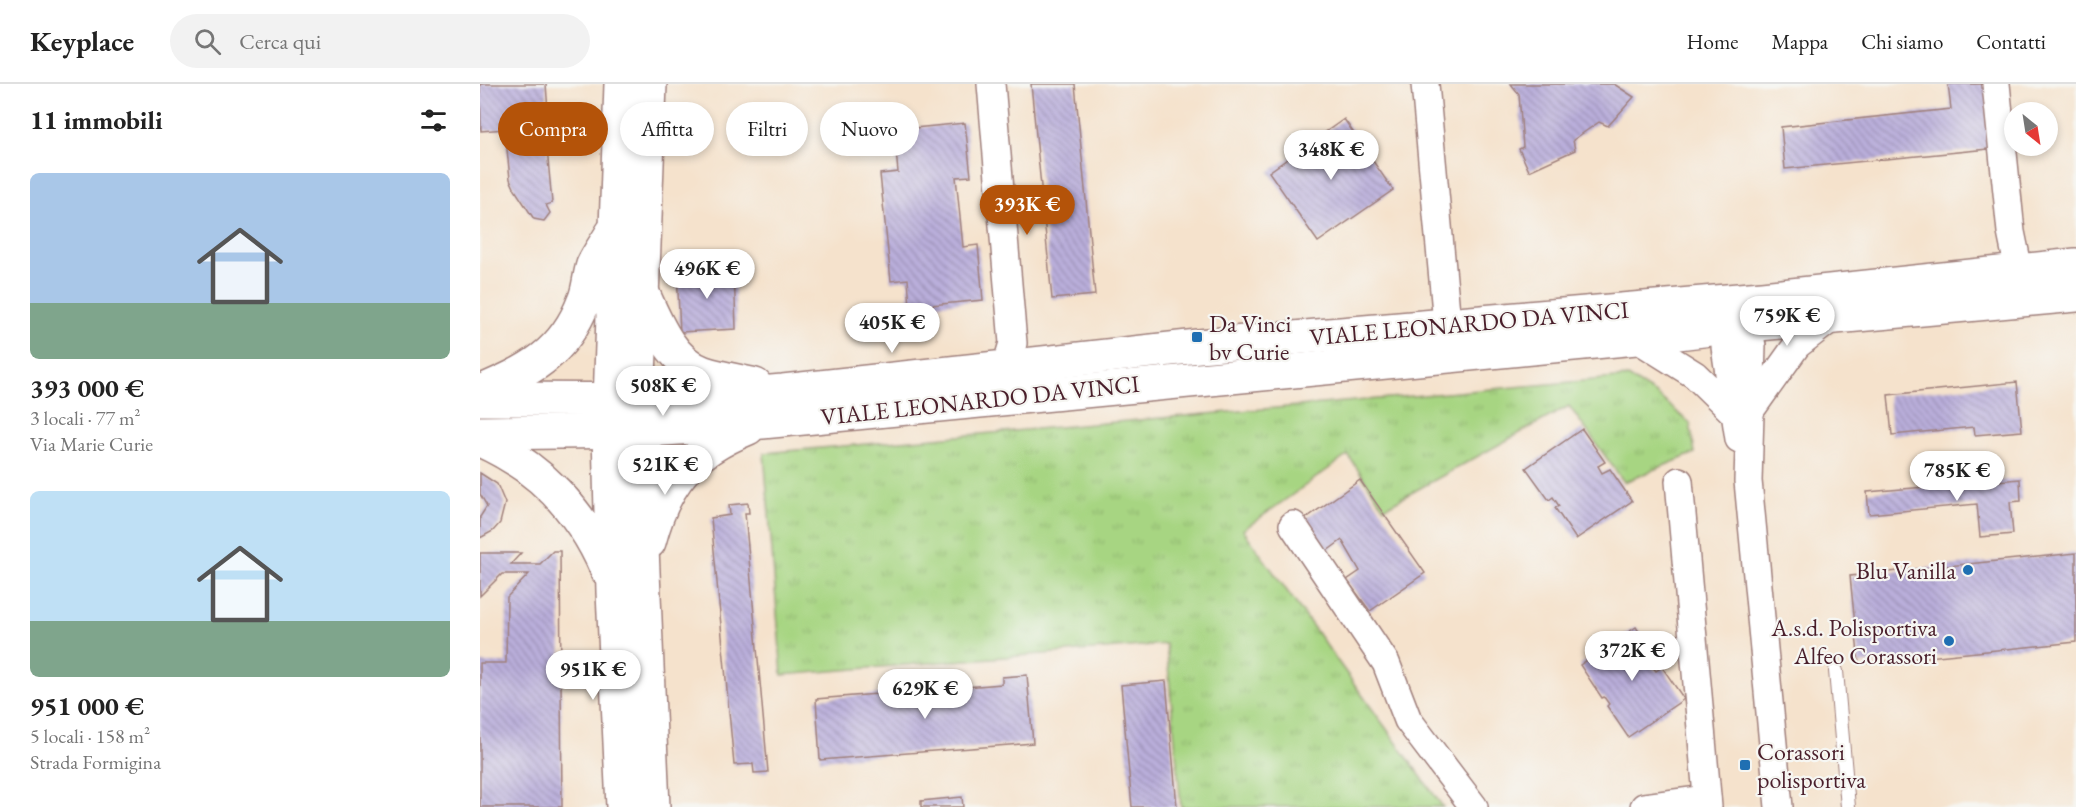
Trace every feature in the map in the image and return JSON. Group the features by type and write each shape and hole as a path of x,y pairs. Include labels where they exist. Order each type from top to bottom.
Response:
{"street":[{"path":"621,84 616,227 623,415 643,564 653,807"},
{"path":"623,807 613,592 623,415 641,288 650,84"},
{"path":"991,84 1013,343 1012,382"},
{"path":"1425,84 1449,340"},
{"path":"1996,84 2011,232 2022,285"},
{"path":"480,392 534,366 556,349 585,301 593,266 616,227"},
{"name":"VIALE LEONARDO DA VINCI","path":"1449,340 1636,338 1833,317 2022,285 2076,265"},
{"name":"VIALE LEONARDO DA VINCI","path":"623,415 672,400 783,391 1012,382 1449,340 1762,298 2022,285 2076,295"},
{"path":"641,288 660,333 686,362 701,372 783,391"},
{"path":"1762,298 1736,326 1752,345 1752,398 1741,412 1779,807"},
{"path":"1741,412 1797,345 1833,317"},
{"path":"1636,338 1695,375 1741,412"},
{"name":"VIALE LEONARDO DA VINCI","path":"623,415 762,422 1012,382"},
{"path":"480,399 623,415"},
{"path":"480,433 623,415"},
{"path":"643,564 658,507 683,469 720,440 762,422"},
{"path":"480,440 522,463 556,490 594,538 613,592"},
{"path":"1644,807 1707,803 1678,481"},
{"path":"1293,525 1386,663 1408,720 1474,807"}],"lane":[{"path":"1836,671 1848,807"}],"green space":[{"path":"1628,377 1656,394 1690,423 1695,453 1624,482 1569,406 1384,508 1348,455 1243,530 1443,807 1181,807 1166,644 782,675 764,453"}],"building":[{"path":"480,84 546,84 547,102 498,102 498,130 481,131"},
{"path":"1031,84 1075,84 1095,295 1052,299"},
{"path":"1511,84 1614,84 1634,97 1608,126 1599,122 1573,140 1575,150 1529,171 1519,149 1523,147 1519,94"},
{"path":"1948,84 1990,84 1998,148 1785,169 1781,127 1951,109"},
{"path":"1344,119 1393,190 1318,242 1269,172"},
{"path":"965,123 971,176 956,177 963,247 978,245 983,300 910,307 908,279 891,281 880,174 898,172 896,156 919,156 919,128"},
{"path":"508,156 548,156 552,203 546,205 550,213 544,221 534,219 510,179"},
{"path":"734,268 736,329 680,332 677,271"},
{"path":"2017,382 2022,431 1975,435 1974,427 1892,435 1888,395"},
{"path":"1582,429 1605,462 1598,466 1602,473 1610,469 1632,501 1576,539 1555,508 1559,506 1553,497 1549,500 1526,468"},
{"path":"480,473 497,484 505,503 500,523 493,531 480,538 480,517 487,506 480,494"},
{"path":"2020,479 2021,501 2010,502 2013,534 1980,537 1977,504 1869,514 1867,492"},
{"path":"1360,480 1425,573 1370,611 1347,580 1360,571 1342,540 1327,551 1305,519"},
{"path":"748,503 749,513 745,513 768,772 754,773 753,764 734,765 711,518 730,515 729,505"},
{"path":"553,551 560,551 562,807 480,807 480,663 506,663 507,597 529,574 502,574 480,596 480,553 521,553 511,564 540,564"},
{"path":"2076,553 2076,642 1859,664 1850,576"},
{"path":"1636,627 1657,660 1650,664 1656,671 1662,667 1684,699 1628,737 1607,706 1609,704 1604,697 1602,698 1580,665"},
{"path":"1027,675 1033,743 820,760 816,699 1002,684 1002,677"},
{"path":"1166,681 1177,807 1132,807 1121,685"},
{"path":"962,797 963,807 921,807 921,801"}],"place":[{"name":"Da Vinci bv Curie","path":"1197,337"},
{"name":"Blu Vanilla","path":"1968,570"},
{"name":"A.s.d. Polisportiva Alfeo Corassori","path":"1949,641"},
{"name":"Corassori polisportiva","path":"1745,765"}]}
